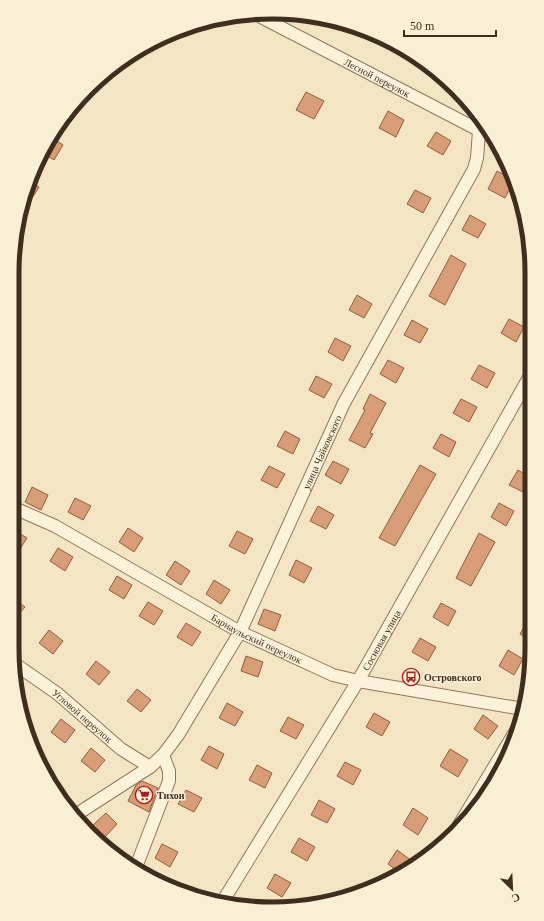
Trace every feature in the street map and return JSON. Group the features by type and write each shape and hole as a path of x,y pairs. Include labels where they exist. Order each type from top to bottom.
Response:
{"street":[{"name":"Лесной переулок","path":"266,19 483,133"},
{"name":"улица Чайковского","path":"79,813 150,767 163,755 178,735 240,632 344,403 474,168 479,131"},
{"name":"Сосновая улица","path":"225,897 358,681 525,385"},
{"name":"Барнаульский переулок","path":"19,510 55,526 240,632 333,675 358,681 517,708"},
{"name":"Угловой переулок","path":"20,668 58,694 121,749 150,767"},
{"path":"471,806 504,751"},
{"path":"137,863 169,781 169,771 163,755"}],"building":[{"path":"306,92 324,101 314,119 296,110"},
{"path":"388,111 404,120 396,137 379,128"},
{"path":"436,132 451,141 443,155 427,146"},
{"path":"56,140 63,145 54,160 47,156"},
{"path":"497,171 506,176 510,187 505,198 488,189"},
{"path":"35,184 39,187 29,203"},
{"path":"415,190 431,198 423,213 407,204"},
{"path":"470,215 486,224 478,238 462,230"},
{"path":"451,255 466,264 445,305 429,296"},
{"path":"357,295 372,304 364,318 349,310"},
{"path":"509,319 524,327 516,342 501,333"},
{"path":"412,320 428,329 420,343 404,335"},
{"path":"335,338 351,346 343,361 328,352"},
{"path":"388,360 404,368 396,383 380,374"},
{"path":"479,365 495,373 487,388 471,379"},
{"path":"316,376 332,384 324,398 309,390"},
{"path":"370,394 386,403 370,433 373,434 365,448 349,440 365,410 363,409"},
{"path":"461,399 477,407 469,422 453,413"},
{"path":"285,431 300,439 293,454 277,446"},
{"path":"441,434 456,442 449,457 433,448"},
{"path":"333,461 349,469 341,484 325,475"},
{"path":"420,465 436,474 395,546 379,538"},
{"path":"269,466 285,474 277,488 261,480"},
{"path":"518,470 525,474 525,493 509,485"},
{"path":"32,487 48,495 41,510 25,502"},
{"path":"75,498 91,506 83,520 68,512"},
{"path":"499,503 514,511 506,526 491,517"},
{"path":"318,506 334,515 326,529 310,521"},
{"path":"128,528 143,538 134,552 119,542"},
{"path":"237,531 253,539 245,554 229,546"},
{"path":"19,533 27,538 19,550"},
{"path":"479,533 495,542 471,586 456,578"},
{"path":"58,548 73,557 65,571 50,561"},
{"path":"296,560 312,568 304,583 289,575"},
{"path":"175,561 190,571 181,585 166,575"},
{"path":"117,576 132,585 124,599 109,590"},
{"path":"214,580 230,590 221,604 206,594"},
{"path":"19,602 25,607 19,614"},
{"path":"148,602 163,611 154,625 139,616"},
{"path":"441,603 456,611 448,626 433,617"},
{"path":"264,609 281,615 275,631 258,624"},
{"path":"186,623 201,632 192,646 177,637"},
{"path":"525,625 525,637 520,634"},
{"path":"49,630 63,641 53,654 39,643"},
{"path":"420,638 436,647 428,661 412,652"},
{"path":"508,650 523,659 514,675 499,666"},
{"path":"246,656 263,662 258,677 241,671"},
{"path":"96,661 110,672 99,685 86,674"},
{"path":"137,689 151,700 141,712 127,701"},
{"path":"227,703 243,712 235,726 219,718"},
{"path":"374,713 390,722 382,736 366,727"},
{"path":"483,715 498,726 488,739 474,729"},
{"path":"288,717 304,725 296,739 280,731"},
{"path":"61,719 75,730 65,743 51,732"},
{"path":"209,746 224,754 217,769 201,760"},
{"path":"91,748 105,760 95,772 81,761"},
{"path":"450,749 468,760 458,777 440,766"},
{"path":"345,762 361,770 353,785 337,776"},
{"path":"257,765 272,773 265,788 249,780"},
{"name":"Тихон","path":"142,781 158,788 149,812 128,801 136,785"},
{"path":"186,790 202,798 194,812 178,804"},
{"path":"319,800 335,809 327,823 311,815"},
{"path":"413,808 428,818 418,835 403,825"},
{"path":"106,813 117,824 105,837 93,825"},
{"path":"299,838 315,847 307,861 291,852"},
{"path":"162,844 178,852 170,867 155,858"},
{"path":"397,850 411,860 395,869 388,864"},
{"path":"275,874 291,883 282,897 267,888"}],"place":[{"name":"Островского","path":"411,677"},
{"name":"Тихон","path":"144,795"}]}
